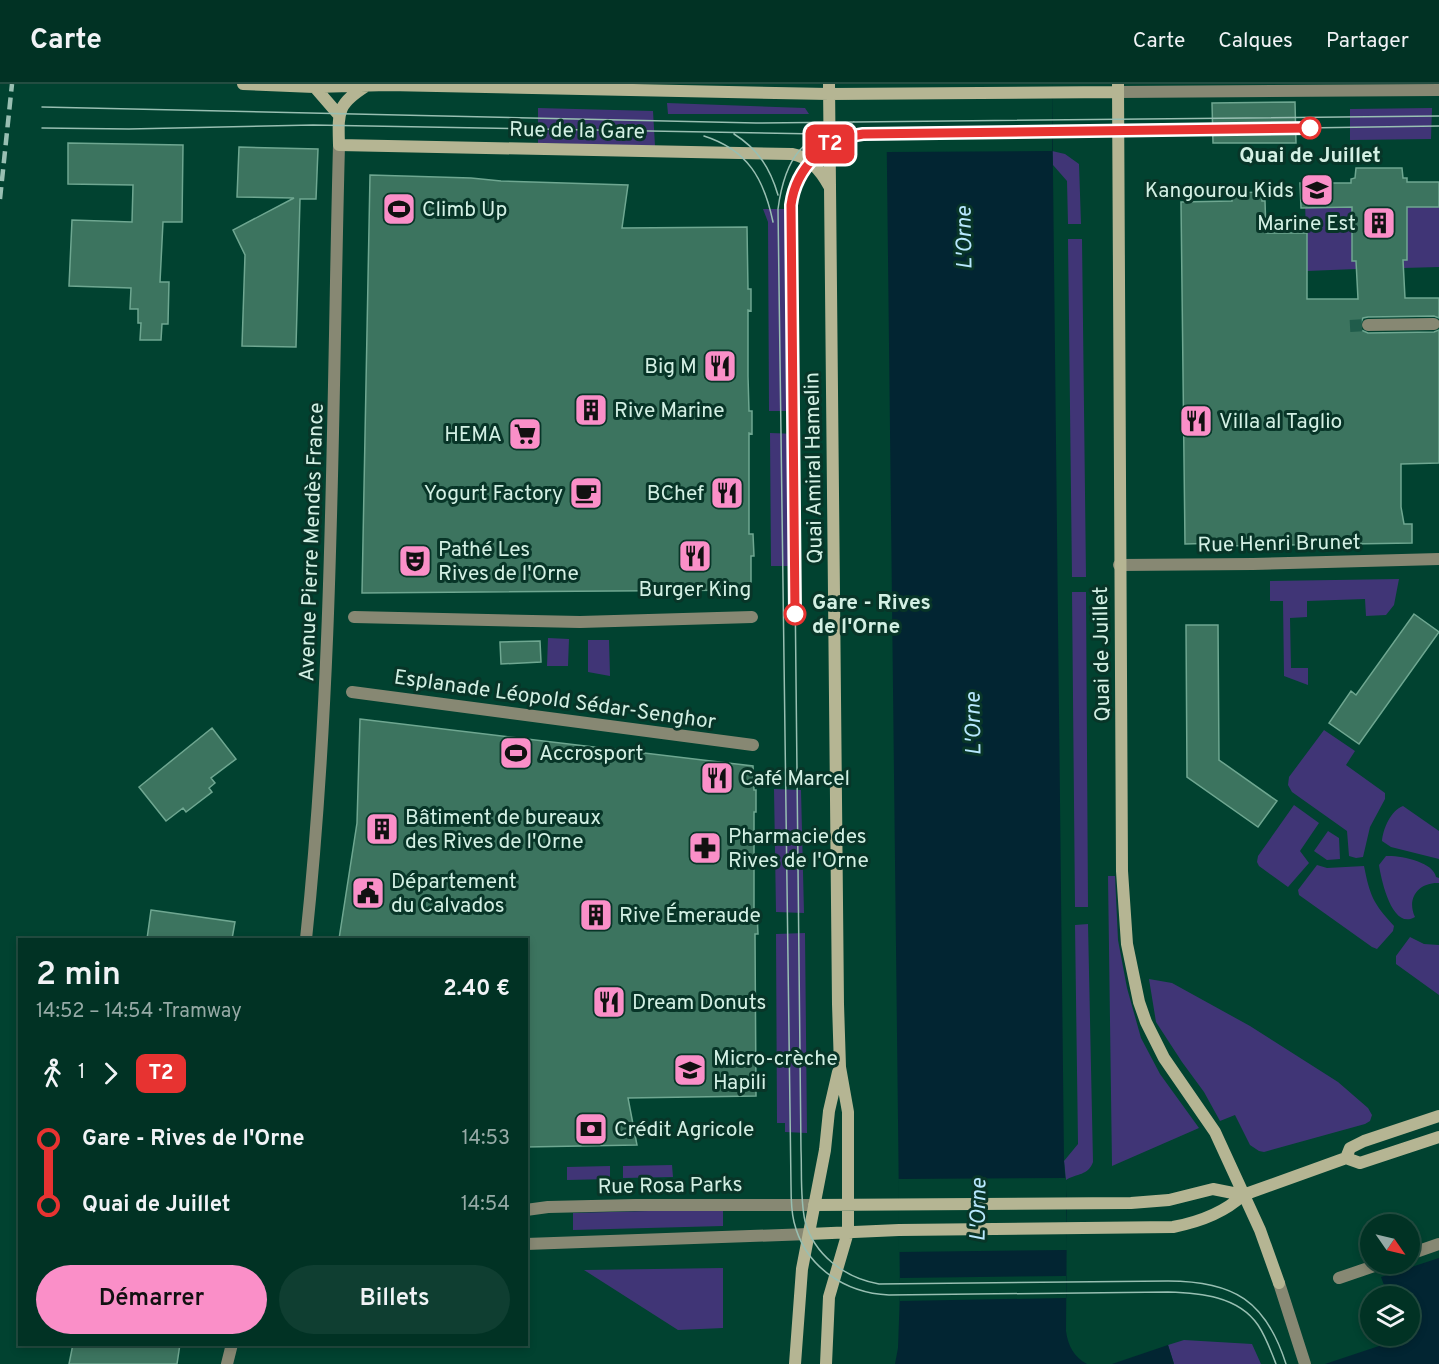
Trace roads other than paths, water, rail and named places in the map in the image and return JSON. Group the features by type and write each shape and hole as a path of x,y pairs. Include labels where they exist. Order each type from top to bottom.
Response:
{"main road":[{"name":"Rue de la Gare","path":"243,84 829,89 886,94 1052,93 1118,88"},
{"path":"339,145 338,114 353,94 368,84"},
{"path":"313,85 338,114"},
{"name":"Quai de Juillet","path":"1118,88 1122,871 1127,944 1139,1002 1156,1044 1215,1132 1260,1230 1279,1283"},
{"name":"Quai Amiral Hamelin","path":"826,1364 829,1297 848,1232 849,1204 848,1112 840,1067 829,89"},
{"name":"Rue de la Gare","path":"339,145 792,154 809,162 830,187"},
{"name":"Quai Amiral Hamelin","path":"795,1364 802,1269 825,1150 829,1111 840,1067"},
{"path":"1346,1158 1350,1148 1364,1141 1439,1116"},
{"path":"809,1234 899,1230 1173,1227 1189,1224 1232,1206 1244,1195 1346,1158 1360,1163 1439,1137"},
{"path":"814,1205 1067,1204 1158,1201 1213,1189 1244,1195"}],"street":[{"path":"1118,88 1439,90"},
{"name":"Avenue Pierre Mendès France","path":"306,938 319,796 328,653 339,145"},
{"path":"1368,325 1434,324"},
{"name":"Rue Henri Brunet","path":"1119,565 1439,559"},
{"path":"354,617 580,622 753,617"},
{"name":"Esplanade Léopold Sédar-Senghor","path":"352,692 753,745"},
{"name":"Rue Rosa Parks","path":"528,1210 548,1207 635,1205 814,1205"},
{"path":"528,1244 809,1234"},
{"path":"1420,1251 1439,1244"},
{"path":"1339,1278 1360,1271"},
{"path":"1279,1283 1305,1364"},
{"path":"227,1364 231,1346"}],"water":[{"name":"L'Orne","path":"886,84 1052,84 1064,1161 1067,1204 1066,1331 1072,1350 1087,1364 895,1364 898,1348 900,1292"},
{"path":"1439,1258 1439,1364 1325,1364 1379,1346 1420,1346 1420,1286 1384,1286 1381,1277 1390,1274 1420,1274 1420,1264"},
{"path":"1168,1345 1174,1364 1112,1364"}],"tunnel":[{"path":"1350,326 1368,325"}],"tram line":[{"path":"42,107 756,123 1439,116"},
{"path":"854,122 822,134 809,141 800,150 786,175 778,209 791,1194 794,1222 799,1238 807,1252 829,1275 857,1289 873,1293 889,1295 1168,1292 1218,1298 1250,1315 1263,1334 1276,1364"},
{"path":"42,128 129,129 313,125 819,134"},
{"path":"846,135 1439,126"},
{"name":"T2","path":"795,614 791,205 799,180 821,150 838,140 863,134 1310,128"},
{"path":"734,134 750,146 762,160 778,195"},
{"path":"854,135 830,144 814,157 799,180 791,205 801,1150 803,1212 809,1233 823,1254 833,1263 854,1276 879,1284 1168,1281 1211,1285 1244,1299 1257,1310 1278,1342 1286,1364"},
{"path":"704,136 732,149 752,168 765,192 773,222"}],"railway":[{"path":"0,199 12,84"}],"place":[{"name":"Quai de Juillet","path":"1310,128"},
{"name":"Kangourou Kids","path":"1317,190"},
{"name":"Climb Up","path":"399,209"},
{"name":"Marine Est","path":"1379,223"},
{"name":"Big M","path":"720,366"},
{"name":"Rive Marine","path":"591,410"},
{"name":"Villa al Taglio","path":"1196,421"},
{"name":"HEMA","path":"525,434"},
{"name":"Yogurt Factory","path":"586,493"},
{"name":"BChef","path":"727,493"},
{"name":"Burger King","path":"695,556"},
{"name":"Pathé Les Rives de l'Orne","path":"415,561"},
{"name":"Gare - Rives de l'Orne","path":"795,614"},
{"name":"Accrosport","path":"516,753"},
{"name":"Café Marcel","path":"717,778"},
{"name":"Bâtiment de bureaux des Rives de l'Orne","path":"382,829"},
{"name":"Pharmacie des Rives de l'Orne","path":"705,848"},
{"name":"Département du Calvados","path":"368,893"},
{"name":"Rive Émeraude","path":"596,915"},
{"name":"Dream Donuts","path":"609,1002"},
{"name":"Micro-crèche Hapili","path":"690,1070"},
{"name":"Crédit Agricole","path":"591,1129"}]}
